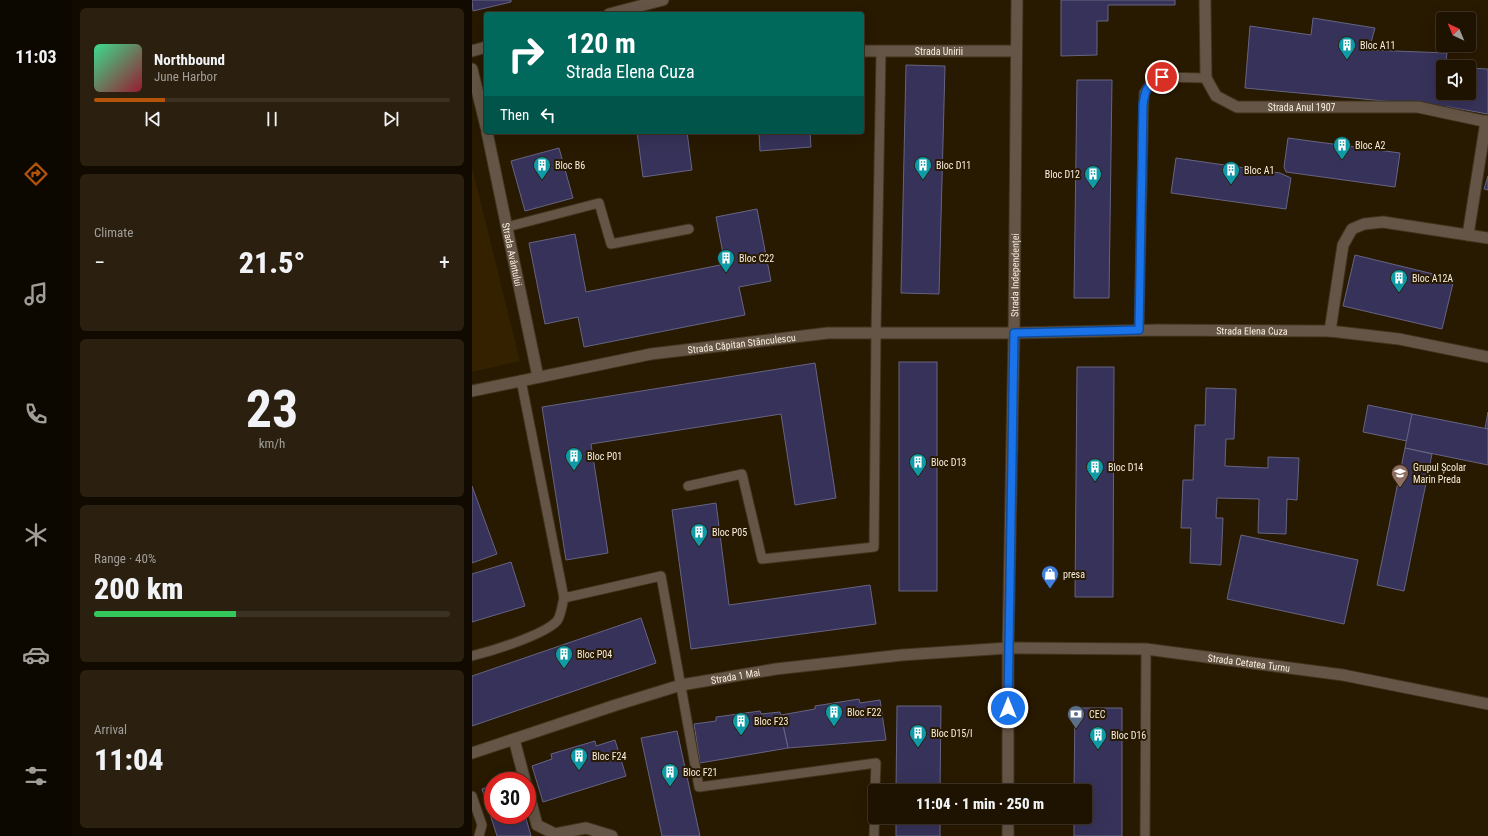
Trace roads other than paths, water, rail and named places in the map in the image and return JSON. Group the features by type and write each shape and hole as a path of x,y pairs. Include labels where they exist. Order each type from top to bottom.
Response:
{"street":[{"path":"617,12 663,0"},
{"name":"Strada Independenței","path":"1008,784 1008,648 1014,333 1017,0"},
{"name":"Strada Anul 1907","path":"1205,0 1206,78 1216,96 1237,107 1418,107 1487,122 1468,235"},
{"path":"472,51 484,48"},
{"name":"Strada Unirii","path":"864,51 1016,51"},
{"path":"472,69 484,119"},
{"name":"Strada Avântului","path":"487,134 538,377"},
{"path":"1330,331 1343,245 1352,230 1364,224 1383,222 1488,238"},
{"name":"Strada Elena Cuza","path":"1014,333 1139,330 1330,331 1399,339 1488,357"},
{"name":"Strada Căpitan Stănculescu","path":"472,390 651,354 828,333 1014,333"},
{"name":"Strada Cetatea Turnu","path":"1008,648 1146,649 1343,675 1488,704"},
{"name":"Strada 1 Mai","path":"472,753 681,686 776,669 902,655 1008,648"},
{"path":"514,739 523,772"},
{"path":"536,821 537,825 555,834 586,828 612,836"},
{"path":"1008,824 1008,836"}],"lane":[{"path":"688,486 742,474 762,559 874,547 881,50"},
{"path":"1139,330 1144,93 1151,83 1162,77 1206,78"},
{"path":"507,227 599,203 611,244 689,229"},
{"path":"472,656 489,652 548,629 558,620 564,598 521,380"},
{"path":"564,598 661,576 699,787 876,763 875,784"},
{"path":"1145,836 1146,649"},
{"path":"472,796 482,825 479,836"},
{"path":"874,824 874,836"}],"place":[{"name":"Bloc A11","path":"1347,60"},
{"name":"Bloc A2","path":"1342,160"},
{"name":"Bloc B6","path":"542,180"},
{"name":"Bloc D11","path":"923,180"},
{"name":"Bloc A1","path":"1231,185"},
{"name":"Bloc D12","path":"1093,189"},
{"name":"Bloc C22","path":"726,273"},
{"name":"Bloc A12A","path":"1399,293"},
{"name":"Bloc P01","path":"574,471"},
{"name":"Bloc D13","path":"918,477"},
{"name":"Bloc D14","path":"1095,482"},
{"name":"Grupul Școlar Marin Preda","path":"1400,488"},
{"name":"Bloc P05","path":"699,547"},
{"name":"presa","path":"1050,589"},
{"name":"Bloc P04","path":"564,669"},
{"name":"Bloc F22","path":"834,727"},
{"name":"CEC","path":"1076,729"},
{"name":"Bloc F23","path":"741,736"},
{"name":"Bloc D15/I","path":"918,748"},
{"name":"Bloc D16","path":"1098,750"},
{"name":"Bloc F24","path":"579,771"},
{"name":"Bloc F21","path":"670,787"}]}
